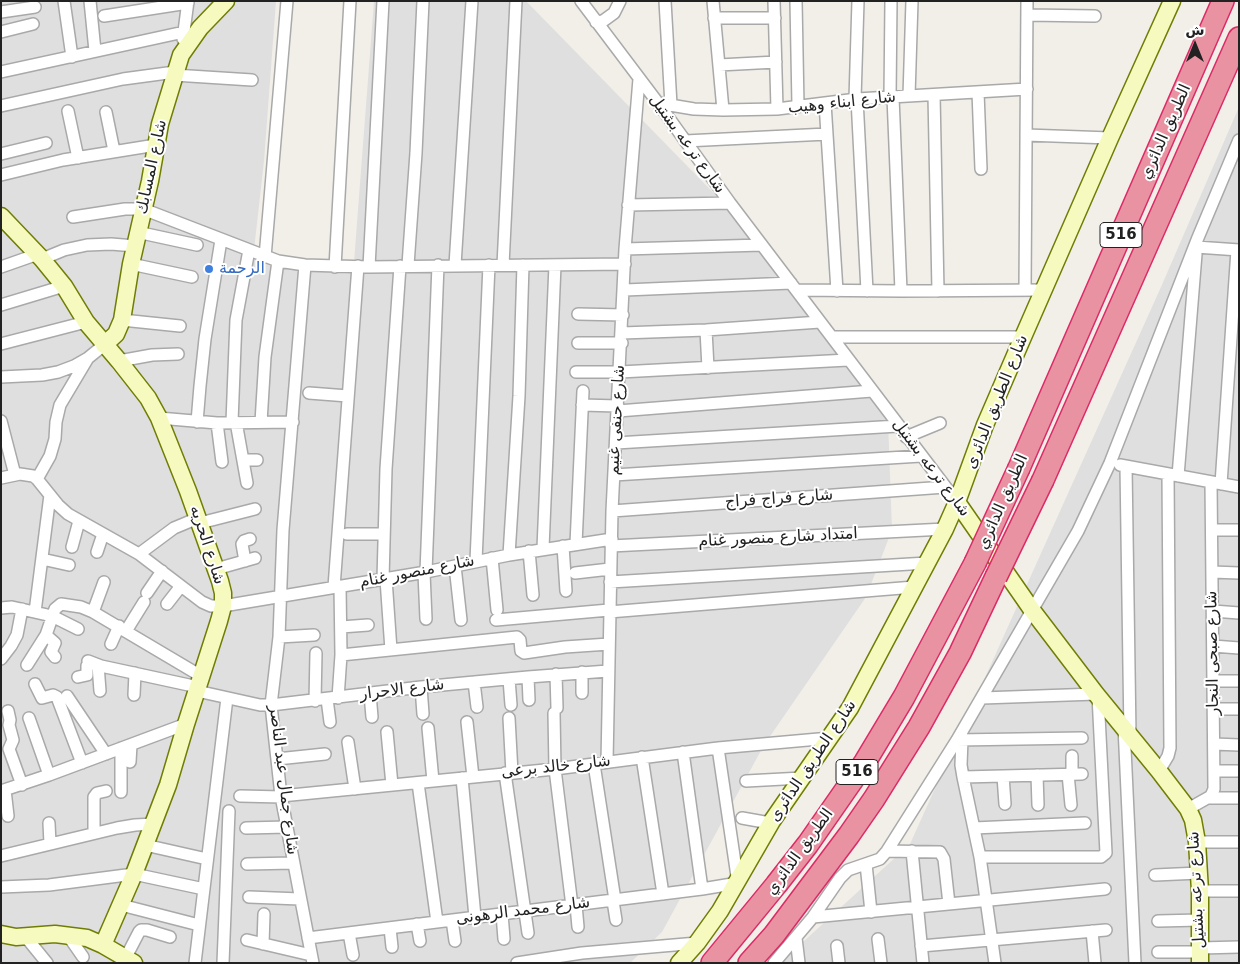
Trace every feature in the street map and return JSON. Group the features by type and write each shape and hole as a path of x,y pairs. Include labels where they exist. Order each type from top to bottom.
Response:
{"highway":[{"name":"الطريق الدائري","path":"712,963 776,886 865,762 904,697 975,563 1223,1"},
{"name":"الطريق الدائري","path":"749,963 780,927 874,799 919,727 946,678 1043,480 1239,38"}],"street":[{"path":"64,1 72,56"},
{"path":"90,1 95,52"},
{"name":"شارع المسابك","path":"104,344 116,334 122,320 131,264 156,145 181,56 200,28 226,1"},
{"path":"265,257 288,1"},
{"path":"335,267 350,1"},
{"path":"327,699 341,655 341,627 337,587 348,396 364,266 383,1"},
{"path":"391,650 384,579 386,469 416,153 423,1"},
{"path":"455,265 472,1"},
{"path":"503,265 516,1"},
{"name":"شارع ترعه بشتيل","path":"581,1 730,203 957,502 1032,610 1188,809 1193,820 1197,842 1200,891 1200,954"},
{"path":"596,22 609,18 620,1"},
{"path":"666,1 670,105"},
{"path":"713,1 723,110"},
{"path":"774,1 777,109"},
{"path":"796,1 798,106"},
{"path":"858,1 856,99 867,291"},
{"path":"891,1 892,97 902,291"},
{"path":"910,96 912,1"},
{"path":"1025,290 1027,1"},
{"name":"شارع الطريق الدائرى","path":"679,963 697,943 720,911 738,883 770,823 850,708 945,529 957,502 985,425 1043,290 1172,1"},
{"path":"104,16 188,2 181,56"},
{"path":"1,12 35,7"},
{"path":"1027,15 1096,16"},
{"path":"714,18 775,18"},
{"path":"1,32 33,24"},
{"path":"1,72 184,32"},
{"path":"719,65 776,62"},
{"path":"1,106 122,79 175,73 252,80"},
{"name":"شارع حنفى غنيم","path":"607,762 612,512 625,290 625,250 640,79"},
{"name":"شارع ابناء وهيب","path":"658,103 723,110 777,109 856,99 1027,89"},
{"path":"978,92 981,169"},
{"path":"934,95 938,291"},
{"path":"825,103 837,290"},
{"path":"68,111 78,158"},
{"path":"106,112 114,151"},
{"path":"685,140 827,134"},
{"path":"1026,135 1110,138"},
{"path":"774,963 813,917 840,878 848,870 880,859 887,851 960,740 1078,531 1110,463 1239,140"},
{"path":"1,154 46,143"},
{"path":"1,175 33,166 156,145"},
{"path":"628,205 730,203"},
{"path":"73,217 125,209 143,209 278,262 305,265 335,267 625,264"},
{"name":"شارع الحريه","path":"4,223 40,257 64,286 86,322 119,360 148,398 159,418 220,581 223,606 220,621 168,785 134,874 103,944"},
{"path":"1,267 88,245 111,244 136,239 197,245"},
{"path":"198,422 205,339 221,240"},
{"path":"1197,244 1238,250"},
{"path":"1159,771 1168,756 1170,748 1173,475 1197,244"},
{"path":"625,250 762,245"},
{"path":"247,483 234,422 236,320 248,250"},
{"name":"شارع صبحى النجار","path":"1208,798 1214,789 1212,530 1238,250"},
{"path":"261,422 265,357 278,262"},
{"path":"131,264 192,277"},
{"name":"شارع جمال عبد الناصر","path":"305,265 283,530 279,637 271,706 287,827 312,959"},
{"path":"426,620 425,573 438,265"},
{"path":"476,561 488,265"},
{"path":"509,554 519,396 523,265"},
{"path":"544,548 555,265"},
{"path":"1,305 64,286"},
{"path":"625,290 794,286 867,291 1043,290"},
{"path":"578,314 623,315"},
{"path":"122,320 180,326"},
{"path":"1,344 86,322"},
{"path":"578,343 706,330 820,322"},
{"path":"706,330 708,368"},
{"path":"832,337 1023,337"},
{"path":"1,377 42,375 58,372 88,358 104,344"},
{"path":"119,360 152,355 178,354"},
{"path":"37,479 50,456 55,439 60,405 88,358"},
{"path":"576,372 620,372 848,360"},
{"path":"582,405 618,408 872,390"},
{"path":"576,544 583,391"},
{"path":"309,393 348,396"},
{"path":"159,418 216,423 293,422"},
{"path":"1,421 15,475"},
{"path":"216,423 222,462"},
{"path":"906,437 940,423"},
{"path":"616,443 898,426"},
{"path":"614,475 921,456"},
{"path":"243,460 257,460"},
{"path":"1110,463 1239,487"},
{"path":"1126,466 1127,731 1135,963"},
{"path":"1,478 26,474 37,479 63,510 139,554 202,602 211,606 223,606"},
{"name":"شارع فراج فراج","path":"612,512 945,487"},
{"path":"35,612 50,495"},
{"path":"139,554 174,528 255,509"},
{"path":"72,547 80,521"},
{"name":"امتداد شارع منصور غنام","path":"611,543 945,529"},
{"path":"1212,530 1239,530"},
{"path":"97,552 103,534"},
{"path":"347,534 384,534"},
{"path":"216,569 250,559 242,544 244,540 250,540"},
{"name":"شارع منصور غنام","path":"223,606 425,573 544,548 576,544 611,543"},
{"path":"562,546 566,591"},
{"path":"529,551 533,595"},
{"path":"492,558 497,615 609,611 914,587"},
{"path":"42,559 69,565"},
{"path":"610,582 927,563"},
{"path":"455,566 461,620"},
{"path":"575,573 610,569"},
{"path":"111,644 146,598 162,571"},
{"path":"1212,572 1239,573"},
{"path":"93,612 104,582"},
{"path":"167,604 181,586"},
{"path":"27,665 46,635 54,610 61,604 93,612 122,629 199,685"},
{"path":"1,608 22,609 52,616 78,629"},
{"path":"1,658 17,635 22,609"},
{"path":"1213,611 1239,612"},
{"path":"341,627 368,625"},
{"path":"46,635 54,643 51,652 55,657"},
{"path":"279,637 314,635"},
{"path":"341,655 517,637 520,640 522,653 565,647 609,644"},
{"path":"1213,646 1239,648"},
{"path":"316,653 327,699 330,722"},
{"path":"78,678 86,675 87,666 93,663 100,691"},
{"name":"شارع الاحرار","path":"93,663 199,685 227,698 271,706 421,687 608,671"},
{"path":"582,672 582,693"},
{"path":"134,695 135,673"},
{"path":"556,674 555,769 578,927"},
{"path":"528,677 529,700"},
{"path":"509,678 511,705"},
{"path":"1214,681 1239,681"},
{"path":"474,682 477,707"},
{"path":"35,684 40,696 44,698 53,694 57,697 82,763"},
{"path":"421,687 424,714"},
{"path":"370,694 372,717"},
{"path":"980,858 1101,857 1106,853 1097,695 982,698"},
{"path":"67,696 106,754"},
{"path":"195,963 227,698"},
{"path":"1214,708 1239,709"},
{"path":"8,711 9,728 13,740 9,749 22,785"},
{"path":"29,718 49,776"},
{"path":"510,718 508,773 528,933"},
{"path":"467,722 467,777 475,917"},
{"path":"8,816 3,790 49,776 186,724"},
{"path":"428,728 433,781"},
{"path":"387,732 392,785"},
{"name":"شارع خالد برعى","path":"240,796 282,796 355,790 555,769 718,748 830,738"},
{"path":"960,740 1082,738"},
{"path":"960,740 963,776 980,858 995,963"},
{"path":"348,742 355,790"},
{"path":"1214,744 1239,745"},
{"path":"126,747 130,762"},
{"path":"120,792 126,747"},
{"path":"718,748 738,883"},
{"path":"684,752 702,889"},
{"path":"277,759 326,754"},
{"path":"1071,805 1074,774 1072,756"},
{"path":"642,757 664,894"},
{"path":"594,764 616,920"},
{"path":"1214,771 1237,771"},
{"path":"963,776 1074,774"},
{"path":"1037,775 1038,804"},
{"path":"1003,776 1005,804"},
{"path":"746,781 802,778"},
{"path":"418,783 437,922"},
{"path":"94,833 94,797 97,793 106,791"},
{"path":"1188,809 1208,798 1239,798"},
{"path":"223,963 228,811"},
{"path":"742,818 770,823"},
{"path":"49,823 50,844"},
{"path":"974,828 1085,823"},
{"path":"1,856 94,833 135,825 154,824"},
{"path":"246,828 287,827"},
{"path":"1197,842 1239,842"},
{"path":"145,845 208,859"},
{"path":"887,851 937,851 943,855 949,904"},
{"path":"912,851 922,963"},
{"path":"247,864 294,863"},
{"path":"866,864 871,912"},
{"path":"1155,875 1199,873"},
{"path":"1,887 49,884 134,874 204,889"},
{"name":"شارع محمد الرهونى","path":"308,938 664,894 738,883"},
{"path":"813,917 1105,889"},
{"path":"1200,891 1239,891"},
{"path":"249,898 300,898"},
{"path":"120,905 199,925"},
{"path":"263,944 264,914"},
{"path":"502,914 504,939"},
{"path":"452,920 455,941"},
{"path":"1158,921 1200,920"},
{"path":"417,924 420,942"},
{"path":"390,928 392,947"},
{"path":"1,934 16,937 68,934 103,944 125,960 139,932 142,930 170,937"},
{"path":"921,946 1106,930"},
{"path":"1092,931 1094,963"},
{"path":"349,933 353,954"},
{"path":"68,934 83,956"},
{"path":"25,936 47,963"},
{"path":"796,938 798,963"},
{"path":"878,939 881,963"},
{"path":"247,940 312,959"},
{"path":"517,963 582,953 697,943"},
{"path":"837,946 839,963"},
{"path":"1158,952 1200,954 1239,947"}],"shaded area":[{"path":"1,1 276,1 264,161 253,259 354,262 374,1 526,1 741,221 888,420 892,530 866,597 764,745 662,932 630,963 1,963"},
{"path":"1239,107 1239,963 780,963 910,844 1161,287"}],"place":[{"name":"الرحمة","path":"209,269"}]}
